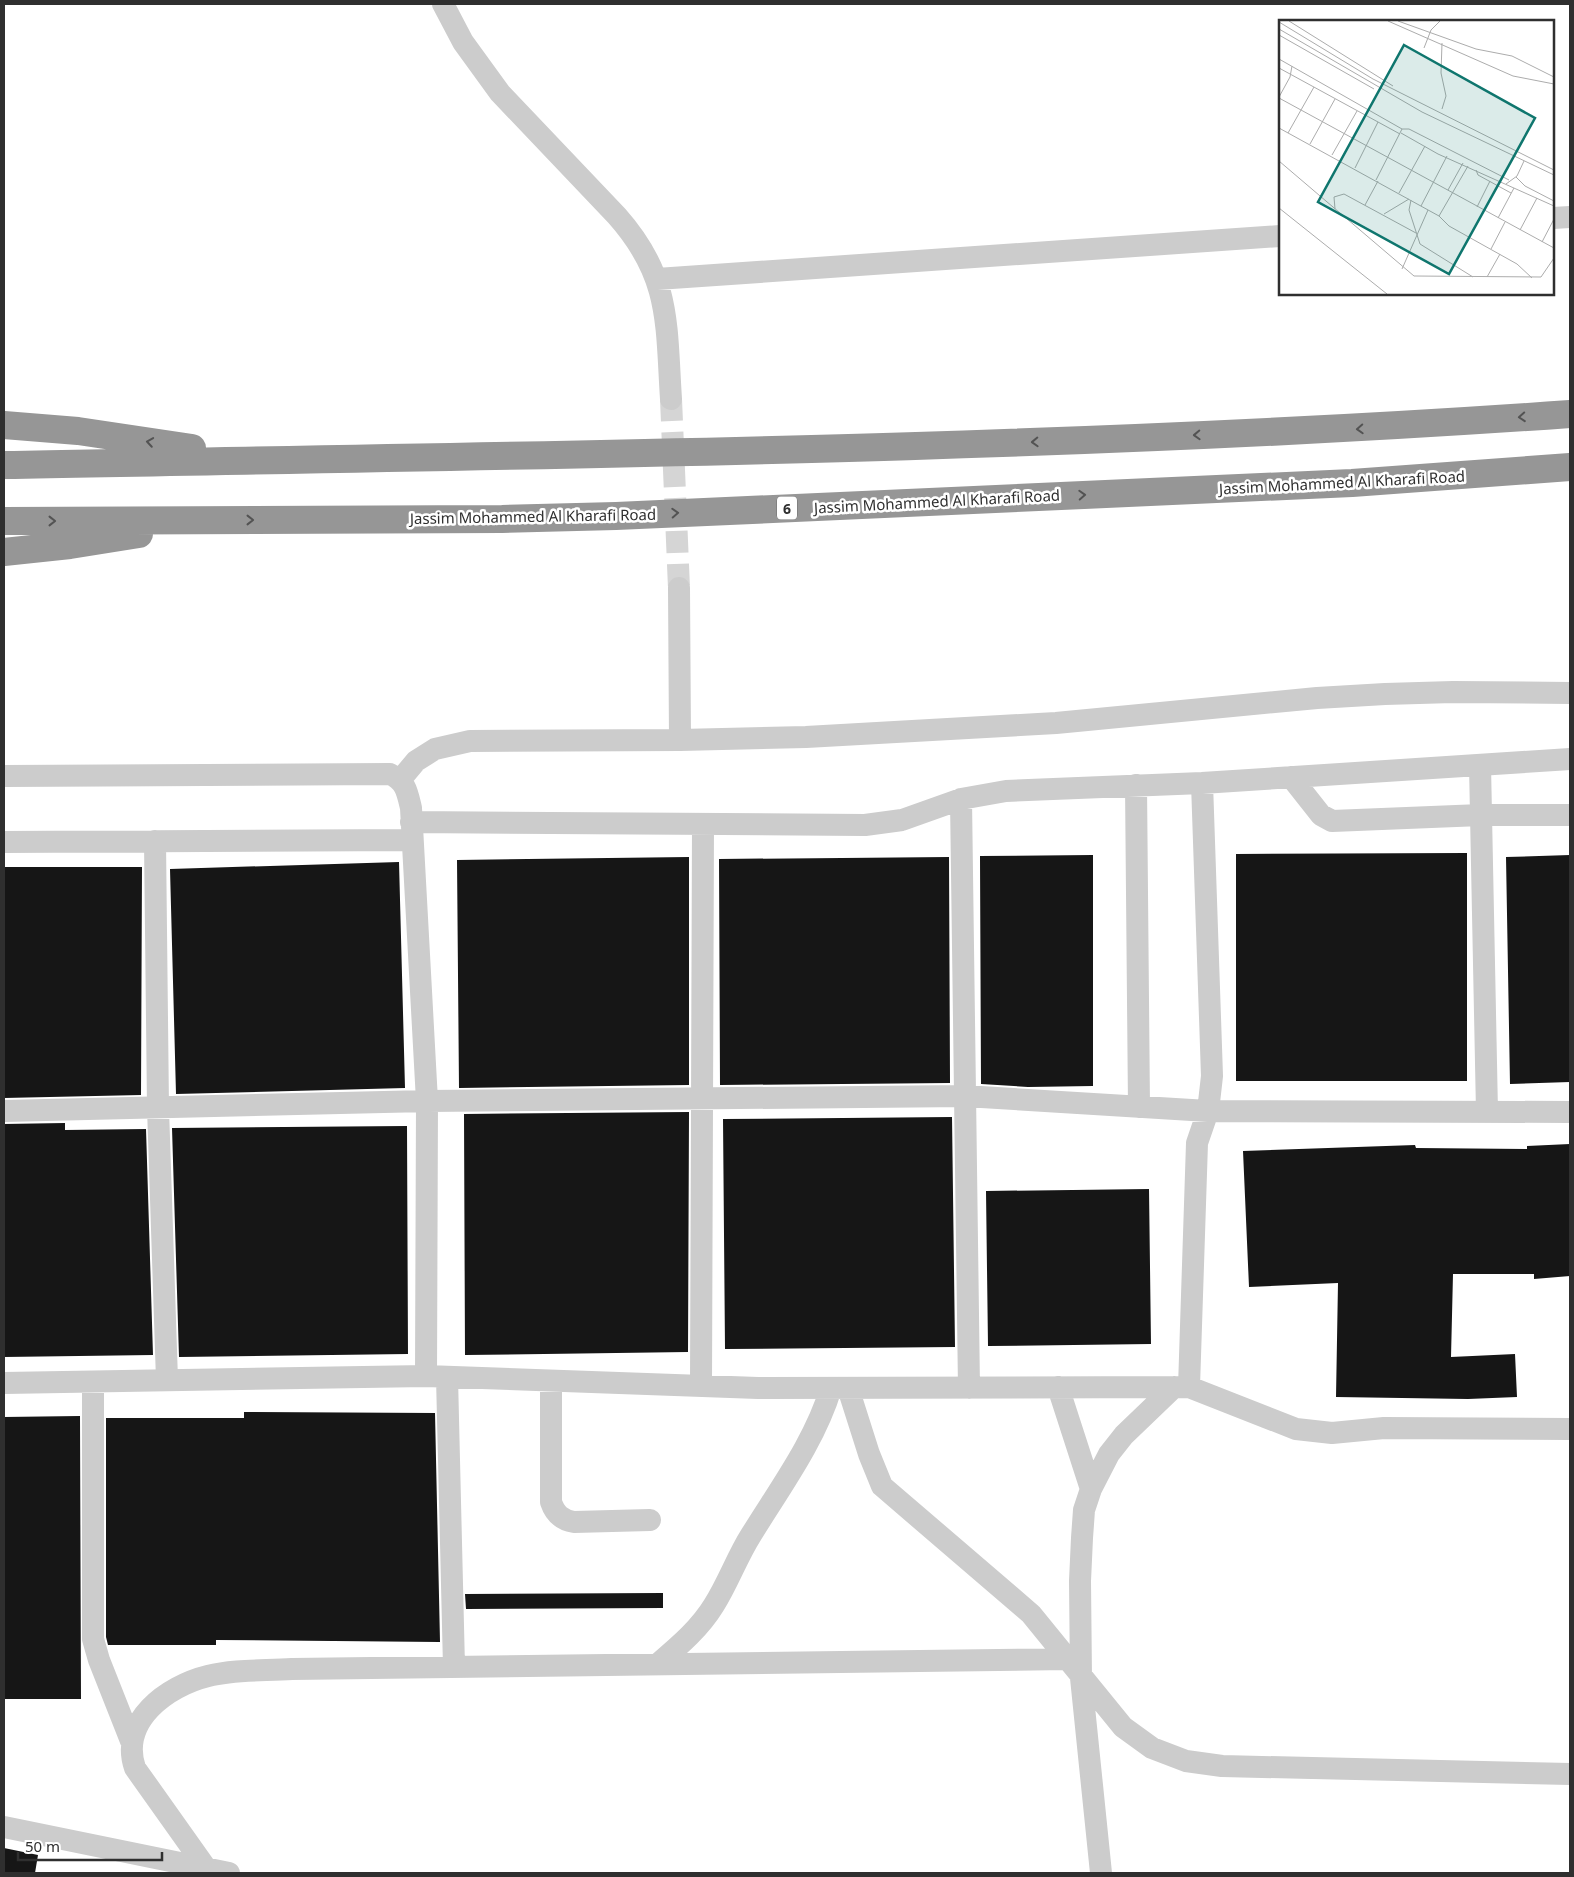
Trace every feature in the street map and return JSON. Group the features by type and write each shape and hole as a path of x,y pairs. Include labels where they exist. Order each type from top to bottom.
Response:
{"highway":[{"path":"4,465 977,444 1361,429 1570,414"},
{"path":"4,424 78,431 267,460"},
{"name":"Jassim Mohammed Al Kharafi Road","path":"4,521 502,519 626,515 1352,483 1570,467"},
{"path":"4,552 98,541 211,520"}],"street":[{"path":"443,4 479,67 500,93 634,235 647,256 657,279 665,315 672,399"},
{"path":"1554,218 1570,217"},
{"path":"657,279 1279,236"},
{"path":"679,588 680,740"},
{"path":"400,779 425,754 435,748 458,742 680,740 921,732 1056,723 1317,698 1453,692 1570,693"},
{"path":"4,842 154,841 412,831 703,824 865,825 902,820 961,800 1006,791 1292,777 1570,759"},
{"path":"1480,765 1487,1112"},
{"path":"4,776 390,774 400,779 406,786 412,831 428,1101 436,1377 454,1667"},
{"path":"1292,777 1321,815 1332,820 1481,815 1570,815"},
{"path":"1101,1873 1081,1678 1080,1581 1084,1510 1091,1489 1109,1454 1124,1435 1182,1386 1197,1143 1208,1111 1212,1076 1202,782"},
{"path":"1136,785 1139,1107"},
{"path":"961,800 969,1388"},
{"path":"702,1386 701,1099 703,824"},
{"path":"154,841 158,1108 167,1380"},
{"path":"4,1111 428,1101 965,1096 1208,1111 1570,1112"},
{"path":"4,1383 436,1377 702,1386 839,1388 1182,1386 1296,1429 1332,1433 1384,1428 1570,1429"},
{"path":"551,1381 551,1502 557,1514 574,1522 650,1520"},
{"path":"92,1382 94,1639 97,1655 131,1741"},
{"path":"1058,1387 1091,1489"},
{"path":"839,1388 882,1486 1031,1614 1081,1678 1123,1727 1152,1748 1186,1761 1222,1766 1570,1774"},
{"path":"660,1663 695,1632 714,1606 750,1537 789,1477 824,1410 839,1388"},
{"path":"206,1868 135,1768 131,1741 134,1730 146,1711 180,1687 208,1676 292,1669 1067,1659"},
{"path":"4,1827 229,1873"}],"building":[{"path":"1467,853 1467,1081 1236,1081 1236,854"},
{"path":"1093,855 1093,1086 1028,1087 981,1084 980,856"},
{"path":"1570,855 1570,1082 1510,1084 1506,857"},
{"path":"689,857 689,1085 459,1088 457,860"},
{"path":"949,857 950,1083 720,1085 719,859"},
{"path":"399,862 405,1088 176,1094 170,869"},
{"path":"4,867 142,867 141,1095 4,1098"},
{"path":"689,1112 688,1352 465,1355 464,1114"},
{"path":"952,1117 955,1347 725,1349 723,1119"},
{"path":"65,1123 65,1130 146,1129 153,1355 4,1357 4,1124"},
{"path":"407,1126 408,1354 179,1357 172,1128"},
{"path":"1570,1144 1570,1276 1534,1279 1534,1274 1453,1274 1451,1357 1515,1354 1517,1397 1468,1399 1336,1397 1338,1283 1249,1287 1243,1151 1415,1145 1416,1148 1527,1149 1527,1146"},
{"path":"1149,1189 1151,1344 988,1346 986,1191"},
{"path":"244,1412 435,1413 440,1642 216,1640 216,1645 108,1645 106,1637 106,1418 244,1418"},
{"path":"80,1416 81,1699 4,1699 4,1417"},
{"path":"663,1593 663,1608 466,1609 465,1594"},
{"path":"4,1848 38,1855 35,1873 4,1873"}],"tunnel":[{"path":"671,399 679,588"}]}
